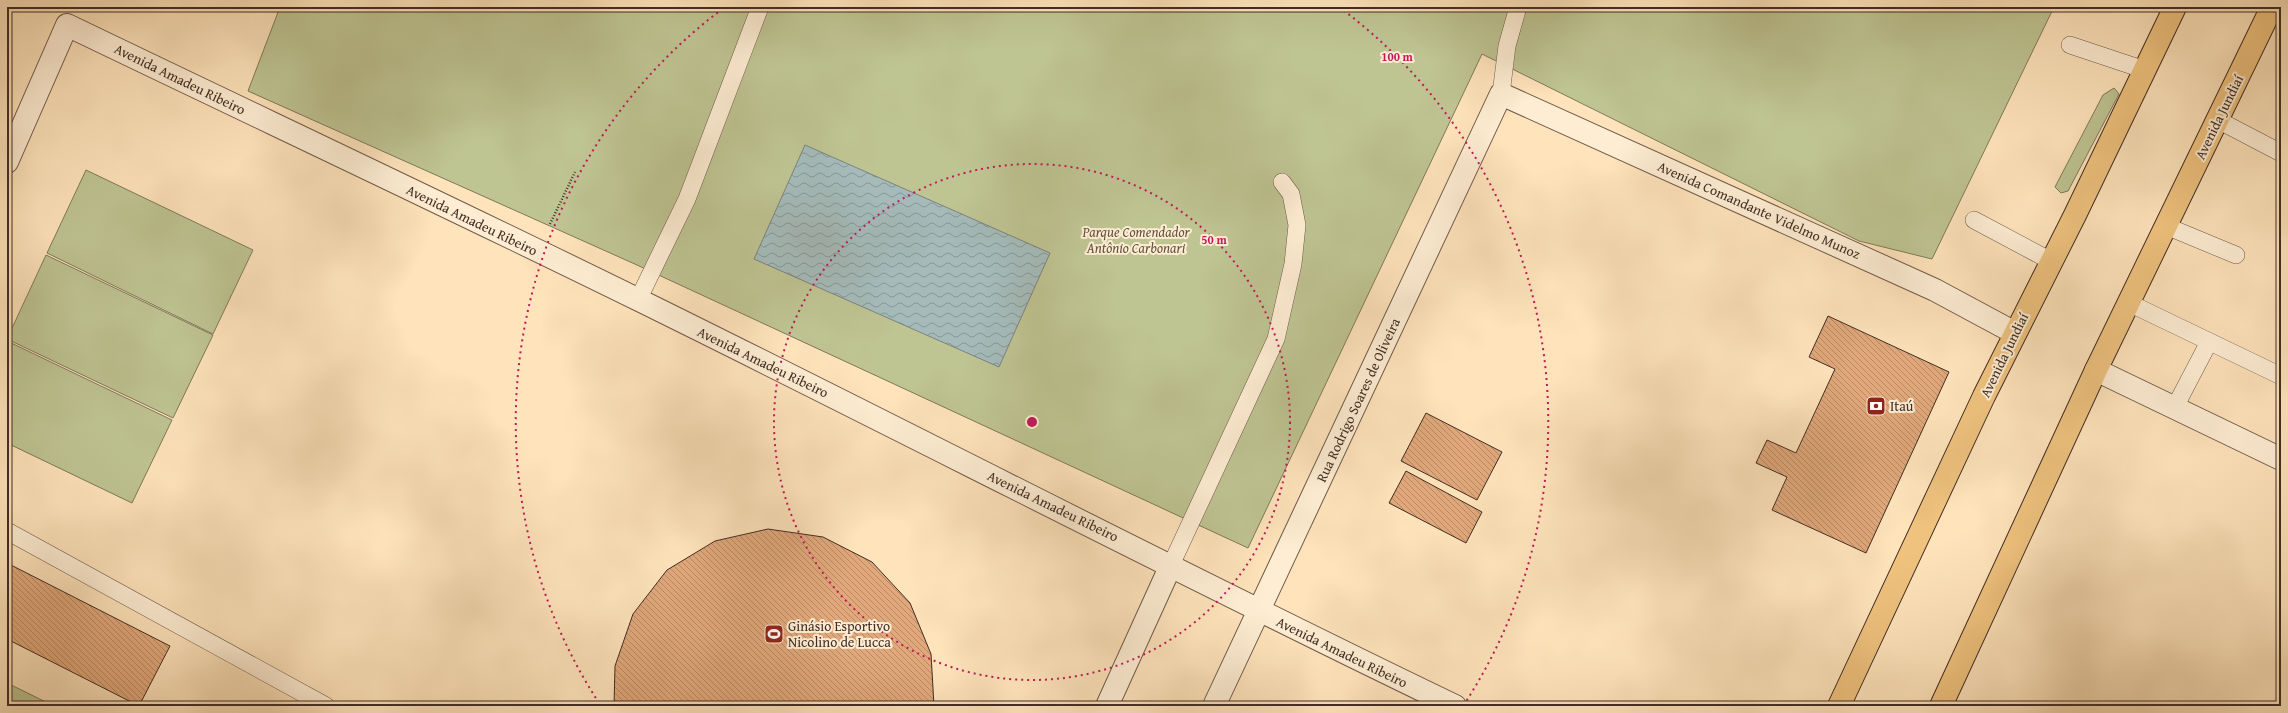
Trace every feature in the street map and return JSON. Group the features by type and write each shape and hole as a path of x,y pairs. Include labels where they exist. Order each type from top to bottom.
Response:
{"main road":[{"name":"Avenida Jundiaí","path":"1838,706 2015,333 2052,261 2175,7"},
{"name":"Avenida Jundiaí","path":"1941,706 2096,370 2272,7"}],"street":[{"name":"Avenida Amadeu Ribeiro","path":"7,162 67,25 638,300 1171,565 1259,612 1455,706"},
{"name":"Avenida Comandante Videlmo Munoz","path":"1501,94 1935,290 2015,333"},
{"name":"Rua Rodrigo Soares de Oliveira","path":"1214,706 1501,94"},
{"path":"2096,370 2281,458"},
{"path":"1107,706 1171,565"}],"lane":[{"path":"638,300 687,199 760,7"},
{"path":"1501,94 1507,46 1518,7"},
{"path":"2070,45 2145,70"},
{"path":"2218,120 2281,153"},
{"path":"1171,565 1276,339 1293,264 1298,225 1291,194 1282,182"},
{"path":"1974,220 2052,261"},
{"path":"2166,226 2236,256"},
{"path":"2129,303 2281,376"},
{"path":"2175,407 2209,342"},
{"path":"7,532 326,706"}],"path":[{"path":"537,251 575,172"}],"green space":[{"name":"Parque Comendador Antônio Carbonari","path":"280,7 2054,7 1932,259 1859,241 1482,54 1248,548 637,265 248,91"},
{"path":"2114,88 2119,94 2068,191 2061,193 2055,187 2103,95"},
{"path":"86,170 253,250 213,334 47,253"},
{"path":"46,255 213,335 173,418 7,339"},
{"path":"7,341 172,420 132,503 7,443"},
{"path":"7,683 54,706 7,706"}],"water":[{"path":"805,145 1050,253 999,367 754,259"}],"building":[{"name":"Itaú","path":"1828,316 1949,372 1866,553 1772,510 1787,477 1756,463 1767,440 1796,453 1835,369 1809,357"},
{"path":"1426,413 1502,452 1477,500 1401,461"},
{"path":"1406,471 1482,512 1466,543 1389,503"},
{"name":"Ginásio Esportivo Nicolino de Lucca","path":"768,529 823,537 872,562 910,603 931,654 934,706 614,706 615,666 633,614 667,570 715,541"},
{"path":"7,563 170,646 139,706 7,639"}],"place":[{"name":"Itaú","path":"1876,406"},
{"name":"Ginásio Esportivo Nicolino de Lucca","path":"774,634"}]}
